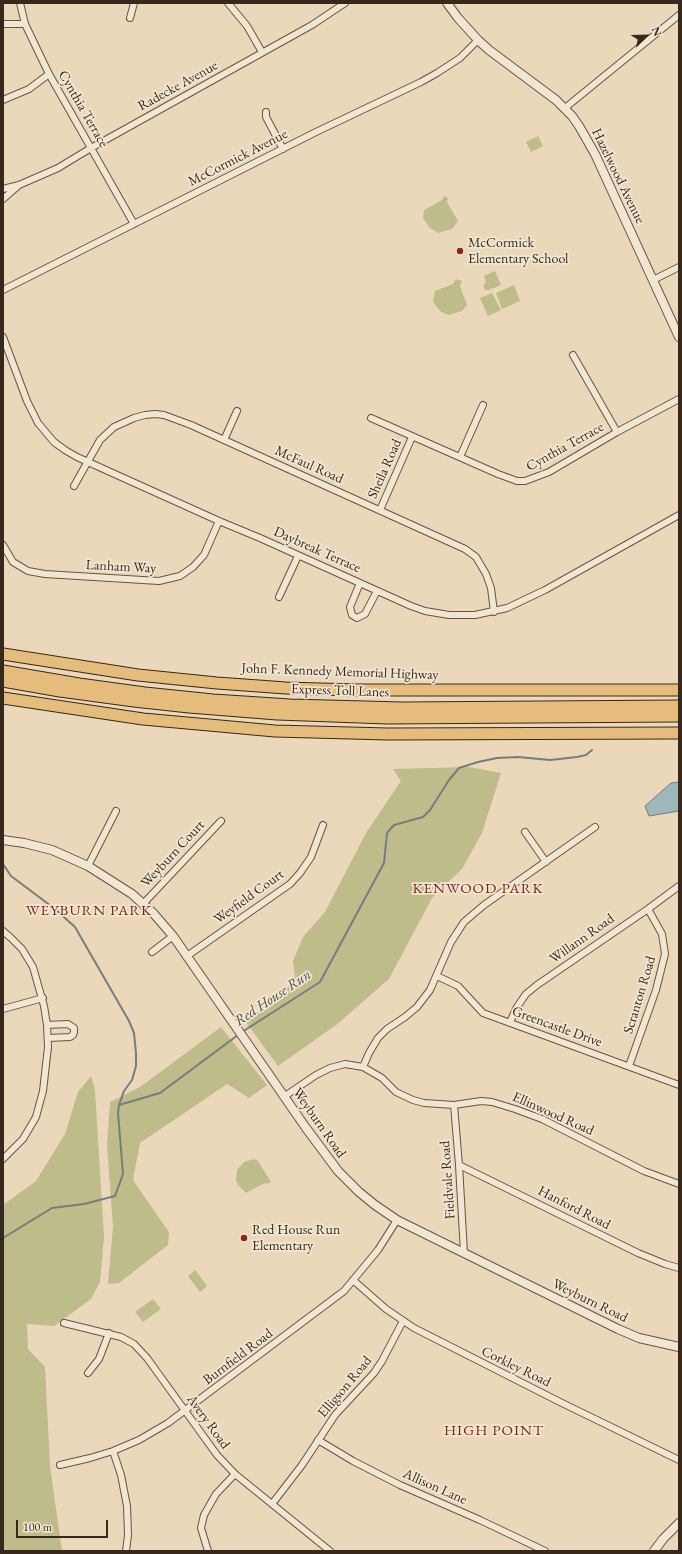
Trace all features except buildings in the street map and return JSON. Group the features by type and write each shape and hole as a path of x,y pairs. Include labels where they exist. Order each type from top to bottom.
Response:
{"highway":[{"name":"John F. Kennedy Memorial Highway","path":"3,654 138,675 286,688 355,690 679,690"},
{"name":"Express Toll Lanes","path":"3,671 79,684 145,693 213,700 290,705 402,708 679,706"},
{"name":"Express Toll Lanes","path":"3,681 60,691 194,708 277,714 387,718 679,716"},
{"path":"3,698 142,719 275,731 388,734 679,733"}],"street":[{"name":"Cynthia Terrace","path":"20,3 25,24 49,74 134,224"},
{"path":"130,18 134,3"},
{"path":"228,3 247,26 262,52"},
{"name":"Radecke Avenue","path":"3,189 19,185 58,168 91,148 312,25 345,3"},
{"name":"Hazelwood Avenue","path":"447,3 458,18 478,40 565,108 579,126 590,143 679,337"},
{"path":"565,108 679,15"},
{"path":"3,24 25,24"},
{"name":"McCormick Avenue","path":"3,290 438,73 460,58 478,40"},
{"path":"3,100 29,89 49,74"},
{"path":"266,112 283,149"},
{"name":"Radecke Avenue","path":"3,199 19,185"},
{"path":"653,280 679,267"},
{"name":"Daybreak Terrace","path":"3,337 27,401 38,423 54,442 66,450 88,462 377,591 411,606 434,613 468,615 494,612 515,605 545,590 679,515"},
{"path":"573,355 617,432"},
{"name":"Cynthia Terrace","path":"371,418 513,480 527,481 549,472 617,432 679,399"},
{"path":"460,457 483,405"},
{"path":"224,440 237,411"},
{"name":"McFaul Road","path":"74,486 100,440 106,433 121,423 145,415 155,414 170,417 458,545 472,553 479,561 486,574 494,612"},
{"name":"Sheila Road","path":"380,510 412,437"},
{"name":"Lanham Way","path":"3,545 13,562 28,571 159,581 180,576 194,567 208,548 220,521"},
{"path":"279,597 298,556"},
{"path":"360,583 350,606 352,615 357,618 365,614 377,591"},
{"path":"88,866 116,811"},
{"name":"Weyburn Court","path":"143,904 221,821"},
{"name":"Weyfield Court","path":"187,956 290,884 312,857 323,825"},
{"path":"363,1067 369,1052 378,1038 387,1029 417,1007 430,990 451,942 464,922 484,905 595,827"},
{"path":"525,832 546,862"},
{"name":"Weyburn Road","path":"3,840 24,843 52,850 88,866 123,888 143,904 173,936 306,1128 338,1171 359,1192 397,1220 523,1283 639,1338 679,1347"},
{"name":"Willann Road","path":"510,1022 522,999 537,985 679,886"},
{"name":"Scranton Road","path":"629,1066 656,990 665,954 662,934 648,909"},
{"path":"3,932 17,943 33,967 42,998 48,1038 46,1072 39,1109 32,1125 23,1139 3,1159"},
{"path":"152,952 173,936"},
{"name":"Greencastle Drive","path":"437,976 458,986 482,1013 679,1085"},
{"path":"3,1009 42,998"},
{"path":"47,1025 68,1024 74,1028 73,1035 70,1037 48,1038"},
{"name":"Ellinwood Road","path":"284,1096 316,1075 330,1068 345,1064 363,1067 374,1072 396,1092 404,1097 424,1103 454,1105 492,1102 515,1108 542,1119 644,1171 679,1184"},
{"name":"Fieldvale Road","path":"454,1105 460,1165 464,1253"},
{"name":"Hanford Road","path":"460,1165 632,1250 665,1264 679,1268"},
{"name":"Burnfield Road","path":"60,1465 113,1451 157,1430 185,1411 344,1291 378,1250 397,1220"},
{"name":"Corkley Road","path":"353,1280 402,1321 473,1359 679,1460"},
{"name":"Elligson Road","path":"272,1504 302,1465 339,1410 374,1373 382,1361 402,1321"},
{"name":"Avery Road","path":"64,1323 109,1333 128,1340 143,1352 217,1455 235,1474 330,1551"},
{"path":"88,1373 98,1360 109,1333"},
{"name":"Allison Lane","path":"318,1440 353,1461 400,1485 480,1520 545,1551"},
{"path":"113,1451 122,1475 127,1506 128,1535 126,1551"},
{"path":"208,1551 201,1528 204,1515 216,1494 235,1474"},
{"path":"654,1551 663,1539 679,1523"}],"shaded area":[{"path":"538,136 543,146 531,152 526,142"},
{"path":"444,196 448,198 447,202 458,221 452,229 438,233 430,228 423,218 424,210 442,200"},
{"path":"495,271 501,285 485,290 483,286 486,282 484,276"},
{"path":"456,279 462,281 460,286 467,305 462,311 449,315 441,312 433,302 435,291 453,284"},
{"path":"514,285 520,301 502,309 496,293"},
{"path":"492,293 501,310 488,316 480,298"},
{"path":"469,767 501,773 482,833 462,869 432,898 389,979 336,1025 278,1066 245,1021 284,993 295,977 293,961 303,937 325,912 366,833 401,781 393,769"},
{"path":"221,1027 267,1085 249,1098 227,1084 140,1143 133,1180 169,1232 168,1245 119,1283 108,1284 113,1227 107,1145 110,1102 140,1087"},
{"path":"91,1076 95,1090 104,1237 100,1282 91,1299 54,1326 27,1324 28,1349 45,1367 50,1466 62,1551 3,1551 3,1205 36,1181 65,1134 78,1092"},
{"path":"254,1159 258,1161 271,1182 267,1184 265,1183 246,1193 238,1185 236,1180 237,1170 244,1162"},
{"path":"195,1270 207,1286 200,1292 188,1276"},
{"path":"153,1299 161,1309 143,1322 135,1312"}],"water":[{"path":"679,782 679,811 649,816 645,806 671,783"}],"waterway":[{"name":"Red House Run","path":"242,1032 320,982 384,863 387,833 394,825 423,817 430,810 449,780 459,768 497,758 518,757 550,760 577,757 586,755 592,750"},
{"path":"3,864 11,876 55,909 75,927 129,1021 134,1033 136,1066 132,1080 124,1091 119,1105"},
{"name":"Red House Run","path":"3,1238 52,1208 84,1204 115,1196 123,1174 118,1113 119,1105 160,1093 238,1035"}],"place":[{"name":"McCormick Elementary School","path":"460,251"},
{"name":"Red House Run Elementary","path":"244,1238"}],"district":[{"name":"KENWOOD PARK","path":"478,889"},
{"name":"WEYBURN PARK","path":"89,911"},
{"name":"HIGH POINT","path":"494,1431"}]}
